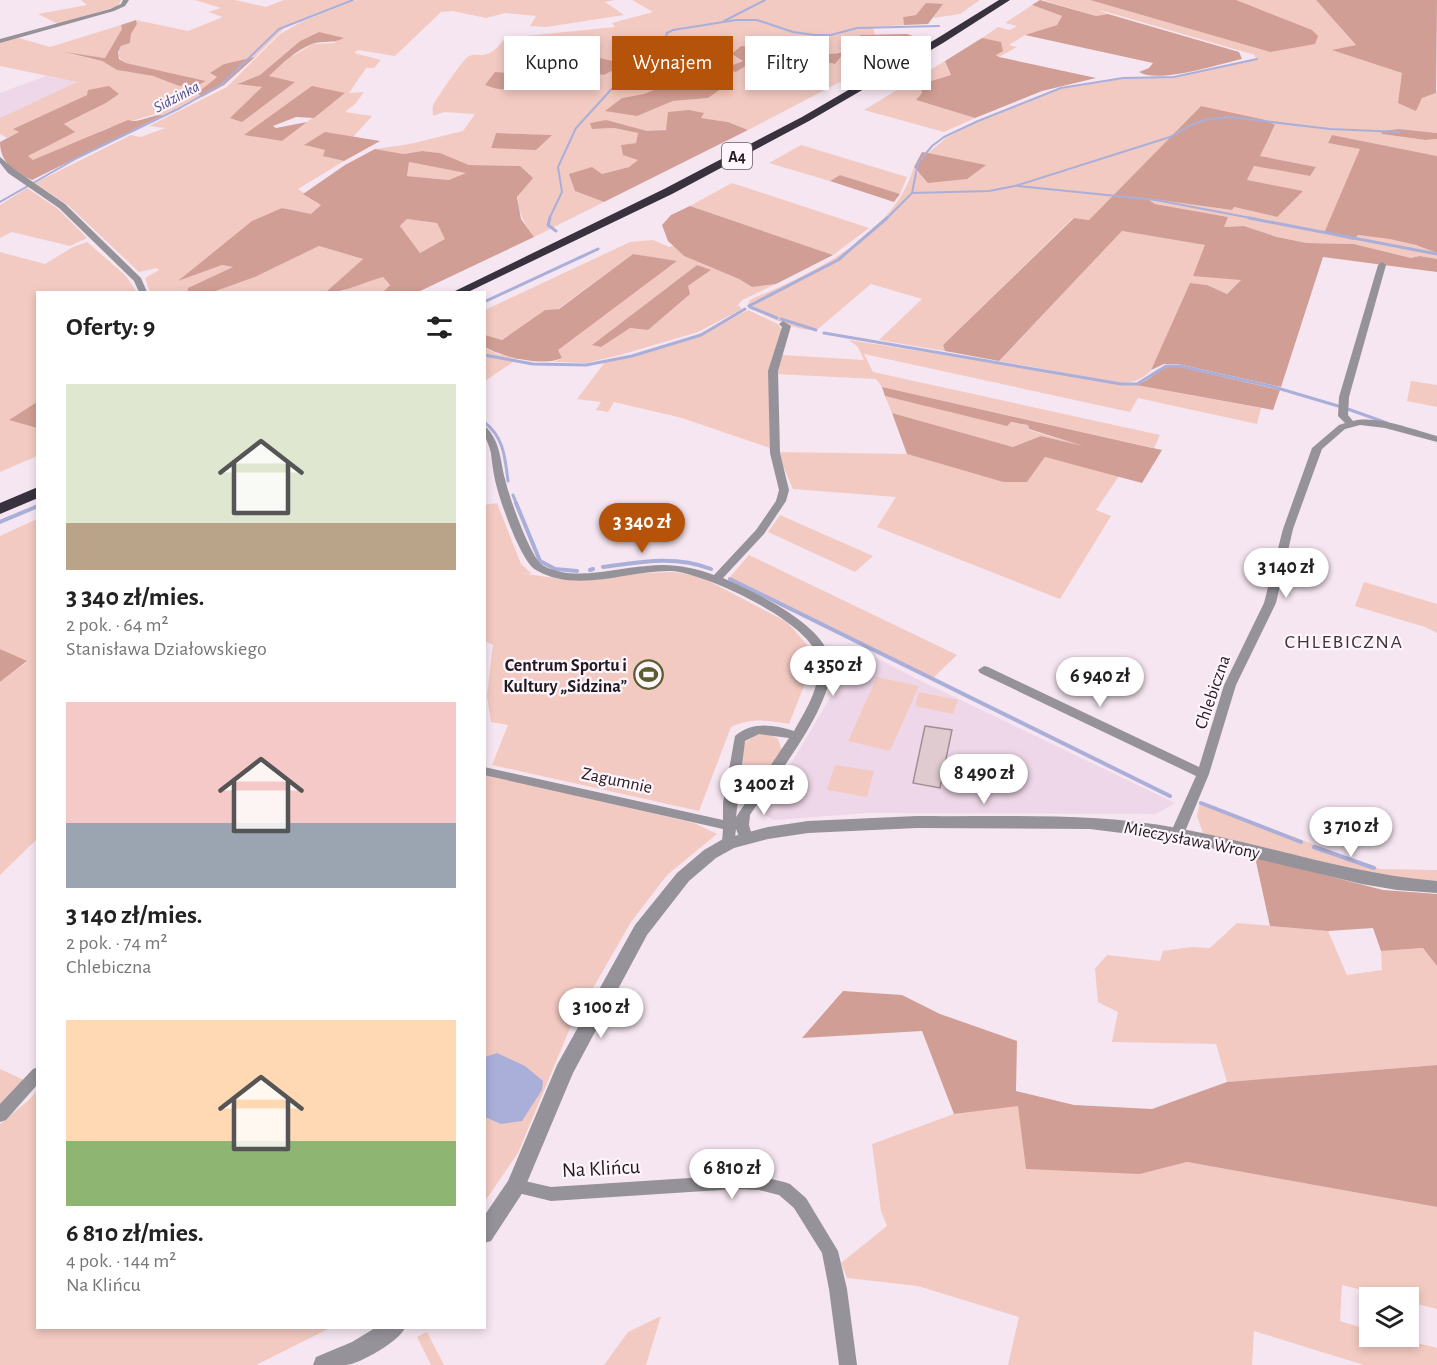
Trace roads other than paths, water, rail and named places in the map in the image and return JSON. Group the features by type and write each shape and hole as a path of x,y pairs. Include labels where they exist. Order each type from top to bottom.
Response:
{"highway":[{"name":"A4","path":"461,291 611,220 768,140 889,72 1005,0"},
{"name":"A4","path":"483,291 634,218 788,138 918,64 1019,0"},
{"path":"0,497 36,481"},
{"path":"0,509 36,493"}],"street":[{"path":"0,41 112,10 123,5 126,0"},
{"path":"0,159 29,184 62,206 138,280 143,291"},
{"path":"1382,265 1344,397 1343,416 1350,423 1372,422 1437,439"},
{"path":"716,579 760,532 781,501 784,490 775,453 773,370 787,327 783,324"},
{"name":"Chlebiczna","path":"1177,834 1203,774 1230,685 1270,603 1288,529 1317,448 1323,441 1350,423"},
{"path":"486,433 494,443 505,494 530,557 539,568 558,574 583,576 637,568 670,567 692,570 716,579 795,622 819,646 824,657 825,676 786,755 748,806 736,833"},
{"path":"984,670 1203,774"},
{"path":"736,833 739,739 749,731 762,729 797,735"},
{"name":"Zagumnie","path":"486,771 736,833"},
{"name":"Mieczysława Wrony","path":"486,1231 516,1186 564,1071 641,930 682,877 736,833 808,827 926,822 1090,823 1177,834 1362,878 1437,887"},
{"path":"0,1115 36,1075"},
{"name":"Na Klińcu","path":"516,1186 551,1194 736,1182 759,1183 784,1189 800,1203 830,1251 838,1289 848,1365"},
{"path":"324,1365 360,1349 392,1329"}],"water":[{"path":"497,1053 525,1066 543,1081 542,1090 522,1121 501,1124 486,1117 486,1057"}],"waterway":[{"name":"Sidzinka","path":"0,202 77,158 180,108 222,84 279,29 353,0"},
{"path":"724,21 765,0"},
{"path":"549,219 562,192 558,167 576,128 629,70 632,64 625,56 634,50 664,45 667,33 673,30 736,20 757,20 793,32 814,35 831,35 857,28 939,26"},
{"path":"912,193 918,163 932,146 944,137 1061,88 1123,78 1174,77 1257,59"},
{"path":"912,193 989,191 1015,186 1170,137 1191,125 1209,119 1229,117 1330,129 1400,132"},
{"path":"1018,186 1156,200 1256,219"},
{"path":"887,218 912,193"},
{"path":"550,218 548,225 556,231"},
{"path":"749,306 838,260 887,218"},
{"path":"1249,218 1437,254"},
{"path":"486,301 598,249"},
{"path":"750,307 777,318"},
{"path":"486,355 533,364 586,365 632,356 701,335 745,309"},
{"path":"781,319 816,330"},
{"path":"824,333 1121,384 1137,384 1166,366 1180,366 1274,387 1338,406"},
{"path":"1345,408 1387,423"},
{"path":"486,424 500,441 508,481"},
{"path":"513,495 517,505"},
{"path":"516,503 540,561 555,569 577,571"},
{"path":"0,522 36,507"},
{"path":"603,567 671,561 711,569"},
{"path":"730,579 1170,796"},
{"path":"1201,803 1301,842"},
{"path":"1314,847 1374,868"}],"place":[{"name":"Centrum Sportu i Kultury „Sidzina”","path":"648,675"}],"district":[{"name":"CHLEBICZNA","path":"1344,641"}]}
